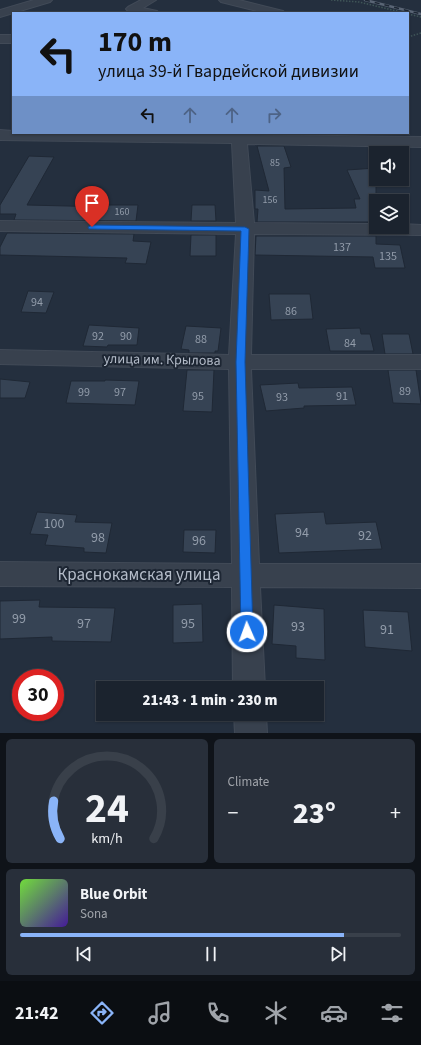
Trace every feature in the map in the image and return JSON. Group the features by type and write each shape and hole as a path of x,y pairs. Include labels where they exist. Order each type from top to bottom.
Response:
{"street":[{"path":"20,12 46,0"},
{"path":"148,12 132,9 150,0"},
{"path":"225,0 275,12"},
{"path":"229,12 244,5"},
{"path":"2,20 12,15"},
{"path":"0,38 12,39"},
{"path":"0,135 239,136 421,142"},
{"path":"239,136 245,229 240,362 249,681"},
{"path":"0,226 421,230"},
{"name":"улица им. Крылова","path":"0,357 240,362 421,362"},
{"name":"Краснокамская улица","path":"0,574 421,576"},
{"path":"250,721 251,733"}],"path":[{"path":"331,0 358,2 401,12"},
{"path":"409,14 421,17"},
{"path":"409,37 421,33"}],"building":[{"path":"257,146 284,146 291,167 284,168 285,209 356,208 354,199 360,199 347,170 369,168 369,186 376,186 376,194 369,194 369,222 257,222 258,209 255,209 255,190 269,191"},
{"path":"29,156 54,157 27,205 108,207 109,205 138,205 136,221 14,220 16,214 0,214 0,205"},
{"path":"192,205 215,205 216,221 191,221"},
{"path":"7,233 134,234 133,241 151,242 146,264 125,263 127,258 0,255 0,247"},
{"path":"191,235 216,235 216,256 190,256"},
{"path":"256,236 376,236 376,244 400,245 405,268 375,268 373,257 255,255"},
{"path":"28,291 54,292 46,313 21,312"},
{"path":"269,294 310,294 313,319 271,320"},
{"path":"89,325 139,328 137,345 108,345 107,347 83,346"},
{"path":"186,326 221,328 218,351 215,351 215,353 189,353 189,350 181,349"},
{"path":"360,328 361,334 370,334 374,351 330,351 326,329"},
{"path":"382,334 409,334 413,354 385,354"},
{"path":"187,370 214,370 212,412 183,411"},
{"path":"388,370 416,370 421,404 393,403"},
{"path":"0,379 30,382 25,398 0,398"},
{"path":"71,381 139,381 135,405 66,403"},
{"path":"298,383 299,388 352,387 356,405 304,406 304,408 266,411 260,385"},
{"path":"37,512 77,515 75,522 112,523 106,553 84,552 84,548 45,545 48,535 30,534"},
{"path":"324,512 326,524 376,522 382,549 279,553 275,514"},
{"path":"184,530 216,530 215,553 183,552"},
{"path":"40,600 39,607 115,608 111,642 52,641 52,637 0,639 0,601"},
{"path":"202,604 203,642 173,643 173,605"},
{"path":"274,605 324,609 325,660 296,658 296,646 272,644"},
{"path":"363,610 408,612 412,651 365,647"}],"railway":[{"path":"365,0 421,14"}],"route":[{"path":"92,227 245,229 240,362 247,632"}]}
